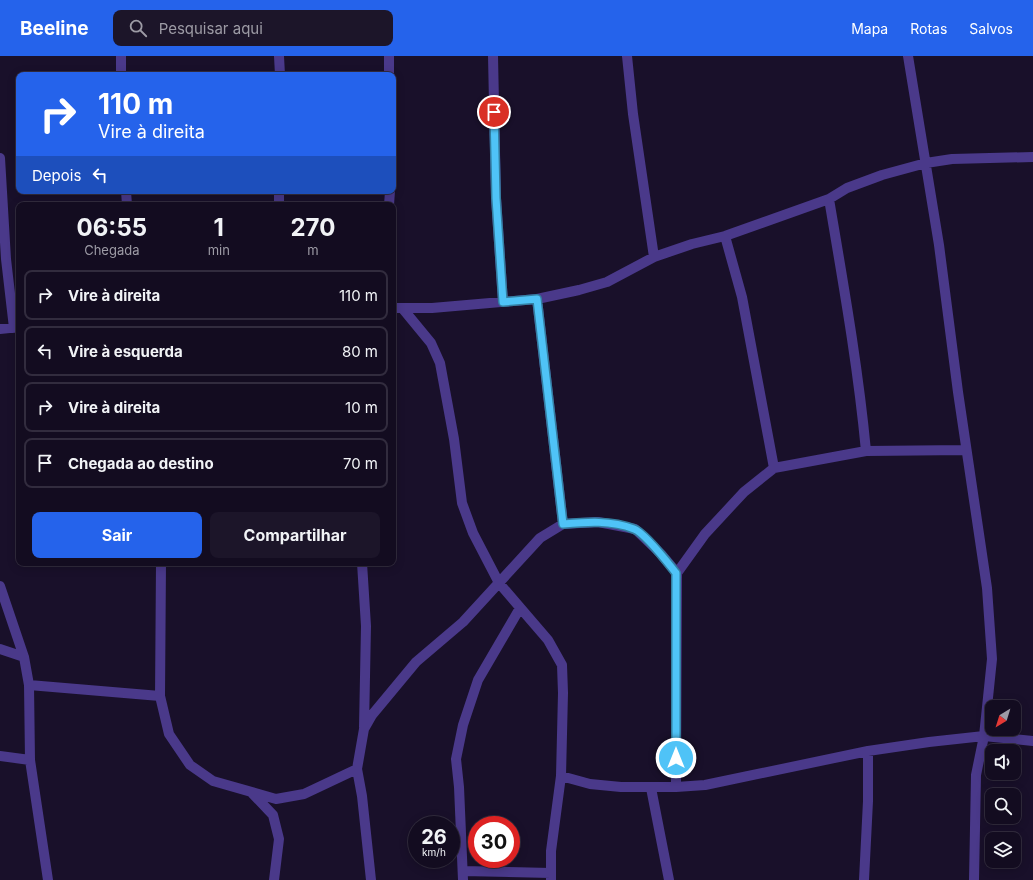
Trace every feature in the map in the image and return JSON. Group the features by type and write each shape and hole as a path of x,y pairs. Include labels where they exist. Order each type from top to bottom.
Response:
{"street":[{"path":"121,56 121,72"},
{"path":"279,56 280,72"},
{"path":"389,56 389,72"},
{"path":"493,56 496,198 503,302"},
{"path":"627,56 633,114 654,257"},
{"path":"908,56 926,163 987,588 992,659 984,736 976,775 974,880"},
{"path":"398,309 537,299 607,282 654,257 692,244 725,236 829,199 847,188 882,175 926,163 952,159 1033,157"},
{"path":"0,158 6,259 16,328 0,329"},
{"path":"829,199 861,397 866,451"},
{"path":"725,236 742,297 774,468"},
{"path":"537,299 563,524"},
{"path":"398,309 431,343 440,363 454,439 462,503 473,533 499,584 520,608 548,640 562,665 563,693 561,776 551,851 551,876 463,875 459,787 456,759 462,731 478,680 520,608"},
{"path":"676,787 676,573 710,529 744,492 774,468 866,451 966,450"},
{"path":"364,729 372,714 416,662 463,622 540,538 563,524 598,522 635,529 661,554 676,573"},
{"path":"161,566 160,696 169,734 190,765 213,781 276,799 304,794 357,769"},
{"path":"362,566 366,626 364,729 357,769 362,796 371,880"},
{"path":"0,586 24,657 29,685 30,760 48,880"},
{"path":"0,649 24,657"},
{"path":"29,685 160,696"},
{"path":"561,776 590,784 651,788 705,785 868,751 984,736 1033,741"},
{"path":"864,880 868,801 868,751"},
{"path":"0,756 30,760"},
{"path":"651,788 669,880"},
{"path":"252,793 273,815 279,839 274,880"}],"route":[{"path":"494,112 496,198 503,302 537,299 563,524 598,522 635,529 661,554 676,573 676,758"}]}
